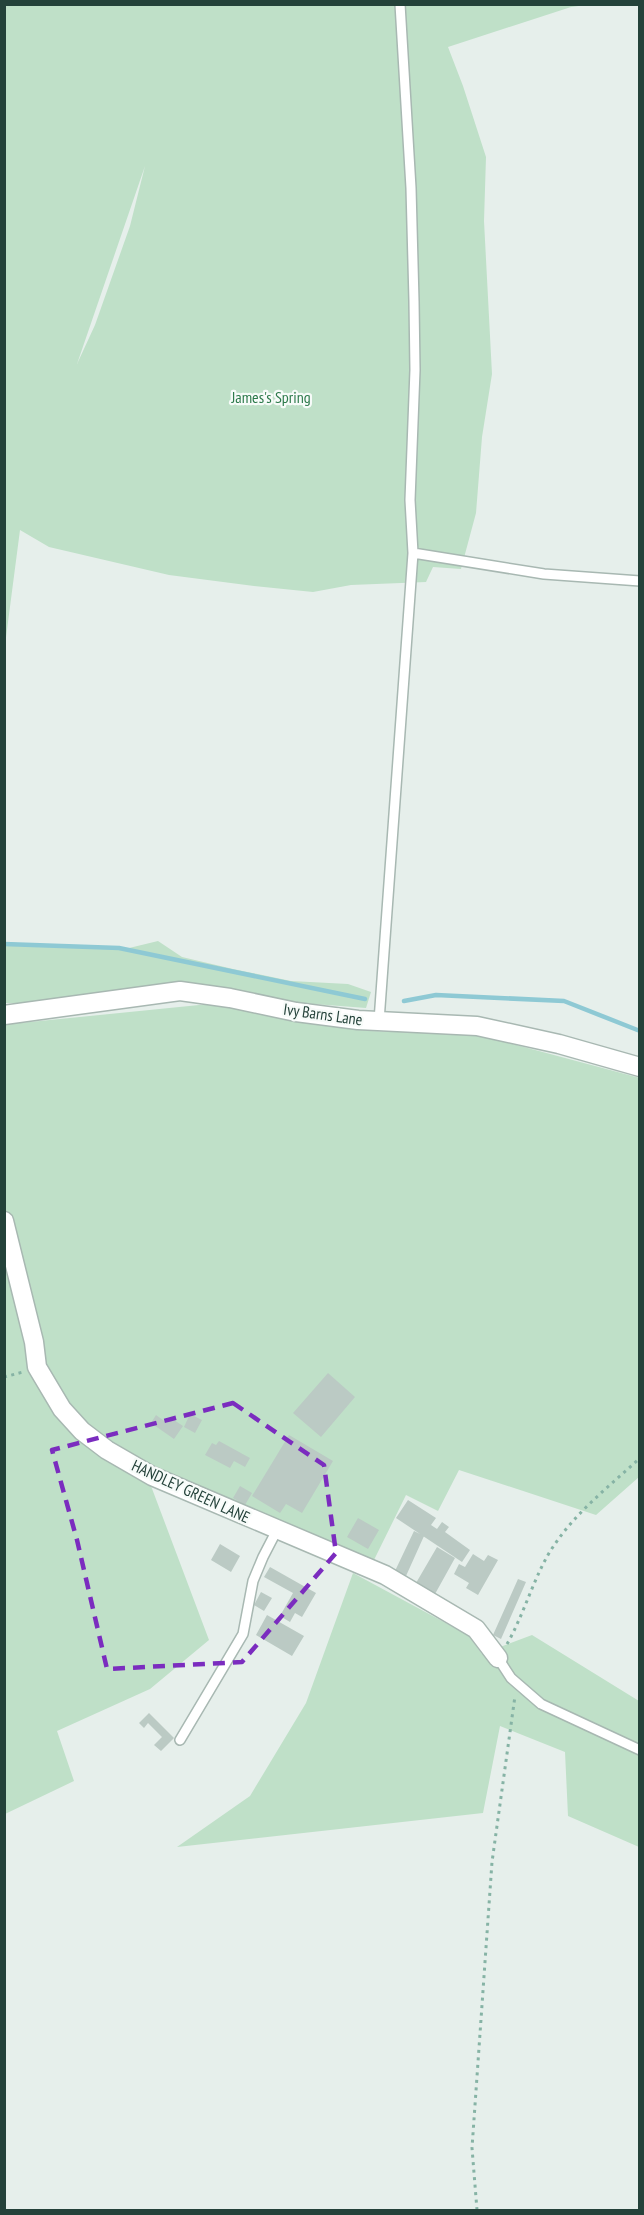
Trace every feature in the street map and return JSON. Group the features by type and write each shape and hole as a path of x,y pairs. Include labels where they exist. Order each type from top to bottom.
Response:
{"street":[{"name":"Ivy Barns Lane","path":"4,1015 180,991 230,998 296,1012 379,1021 477,1026 559,1044 639,1067"},
{"name":"HANDLEY GREEN LANE","path":"4,1221 34,1342 37,1367 62,1409 82,1431 107,1450 152,1476 385,1575 476,1629 498,1658"}],"lane":[{"path":"379,1021 413,554 410,500 415,370 414,301 411,188 399,4"},
{"path":"413,554 544,574 639,581"},
{"path":"180,1740 243,1634 253,1581 277,1530"},
{"path":"498,1658 511,1678 541,1704 639,1750"}],"path":[{"path":"498,1658 517,1626 554,1545 575,1520 639,1458"},
{"path":"477,2211 472,2148 492,1862 514,1696 522,1688"}],"highlighted area":[{"path":"233,1403 324,1465 336,1553 242,1662 107,1669 77,1540 52,1450"}],"green space":[{"name":"James's Spring","path":"5,5 586,5 571,7 448,47 486,157 484,221 492,374 482,437 476,513 461,569 433,567 426,582 351,585 313,592 169,575 49,547 20,530 5,645","holes":["145,166 130,226 95,325 77,364"]},
{"path":"158,941 182,957 291,981 348,984 371,992 366,1008 301,1003 227,989 171,986 5,1003 5,942 125,949"},
{"path":"219,1003 370,1031 475,1034 640,1078 639,1477 596,1515 459,1470 438,1511 406,1495 374,1560 273,1520 142,1462 209,1640 150,1689 57,1731 74,1781 5,1814 4,1022 20,1023"},
{"path":"353,1573 468,1635 482,1654 532,1635 639,1701 639,1847 568,1816 565,1752 500,1726 483,1813 177,1847 250,1796 306,1703"}],"building":[{"path":"328,1373 355,1397 321,1437 293,1413"},
{"path":"190,1414 202,1420 195,1433 184,1427"},
{"path":"156,1415 167,1423 171,1418 183,1426 174,1439 151,1423"},
{"path":"289,1435 333,1461 302,1513 286,1504 280,1513 252,1496"},
{"path":"219,1441 250,1458 245,1467 234,1461 230,1468 205,1455 212,1443 216,1445"},
{"path":"240,1486 252,1493 245,1505 233,1498"},
{"path":"408,1500 436,1518 431,1525 437,1529 442,1522 449,1527 445,1532 470,1550 462,1562 396,1518"},
{"path":"358,1518 379,1530 368,1549 347,1537"},
{"path":"414,1531 424,1536 406,1576 395,1571"},
{"path":"220,1544 240,1556 231,1572 211,1560"},
{"path":"437,1547 455,1558 435,1594 416,1583"},
{"path":"473,1554 484,1561 488,1555 498,1560 478,1595 466,1588 469,1583 454,1574 459,1564 465,1567"},
{"path":"270,1567 316,1593 302,1617 295,1613 290,1622 280,1616 293,1593 264,1577"},
{"path":"518,1579 526,1582 501,1639 493,1635"},
{"path":"261,1592 272,1598 264,1611 254,1605"},
{"path":"267,1615 304,1636 292,1656 256,1635"},
{"path":"149,1713 174,1738 161,1751 154,1745 162,1737 148,1723 144,1728 139,1723"}],"waterway":[{"path":"4,944 119,948 365,999"},
{"path":"404,1001 436,995 564,1001 640,1031"}]}
